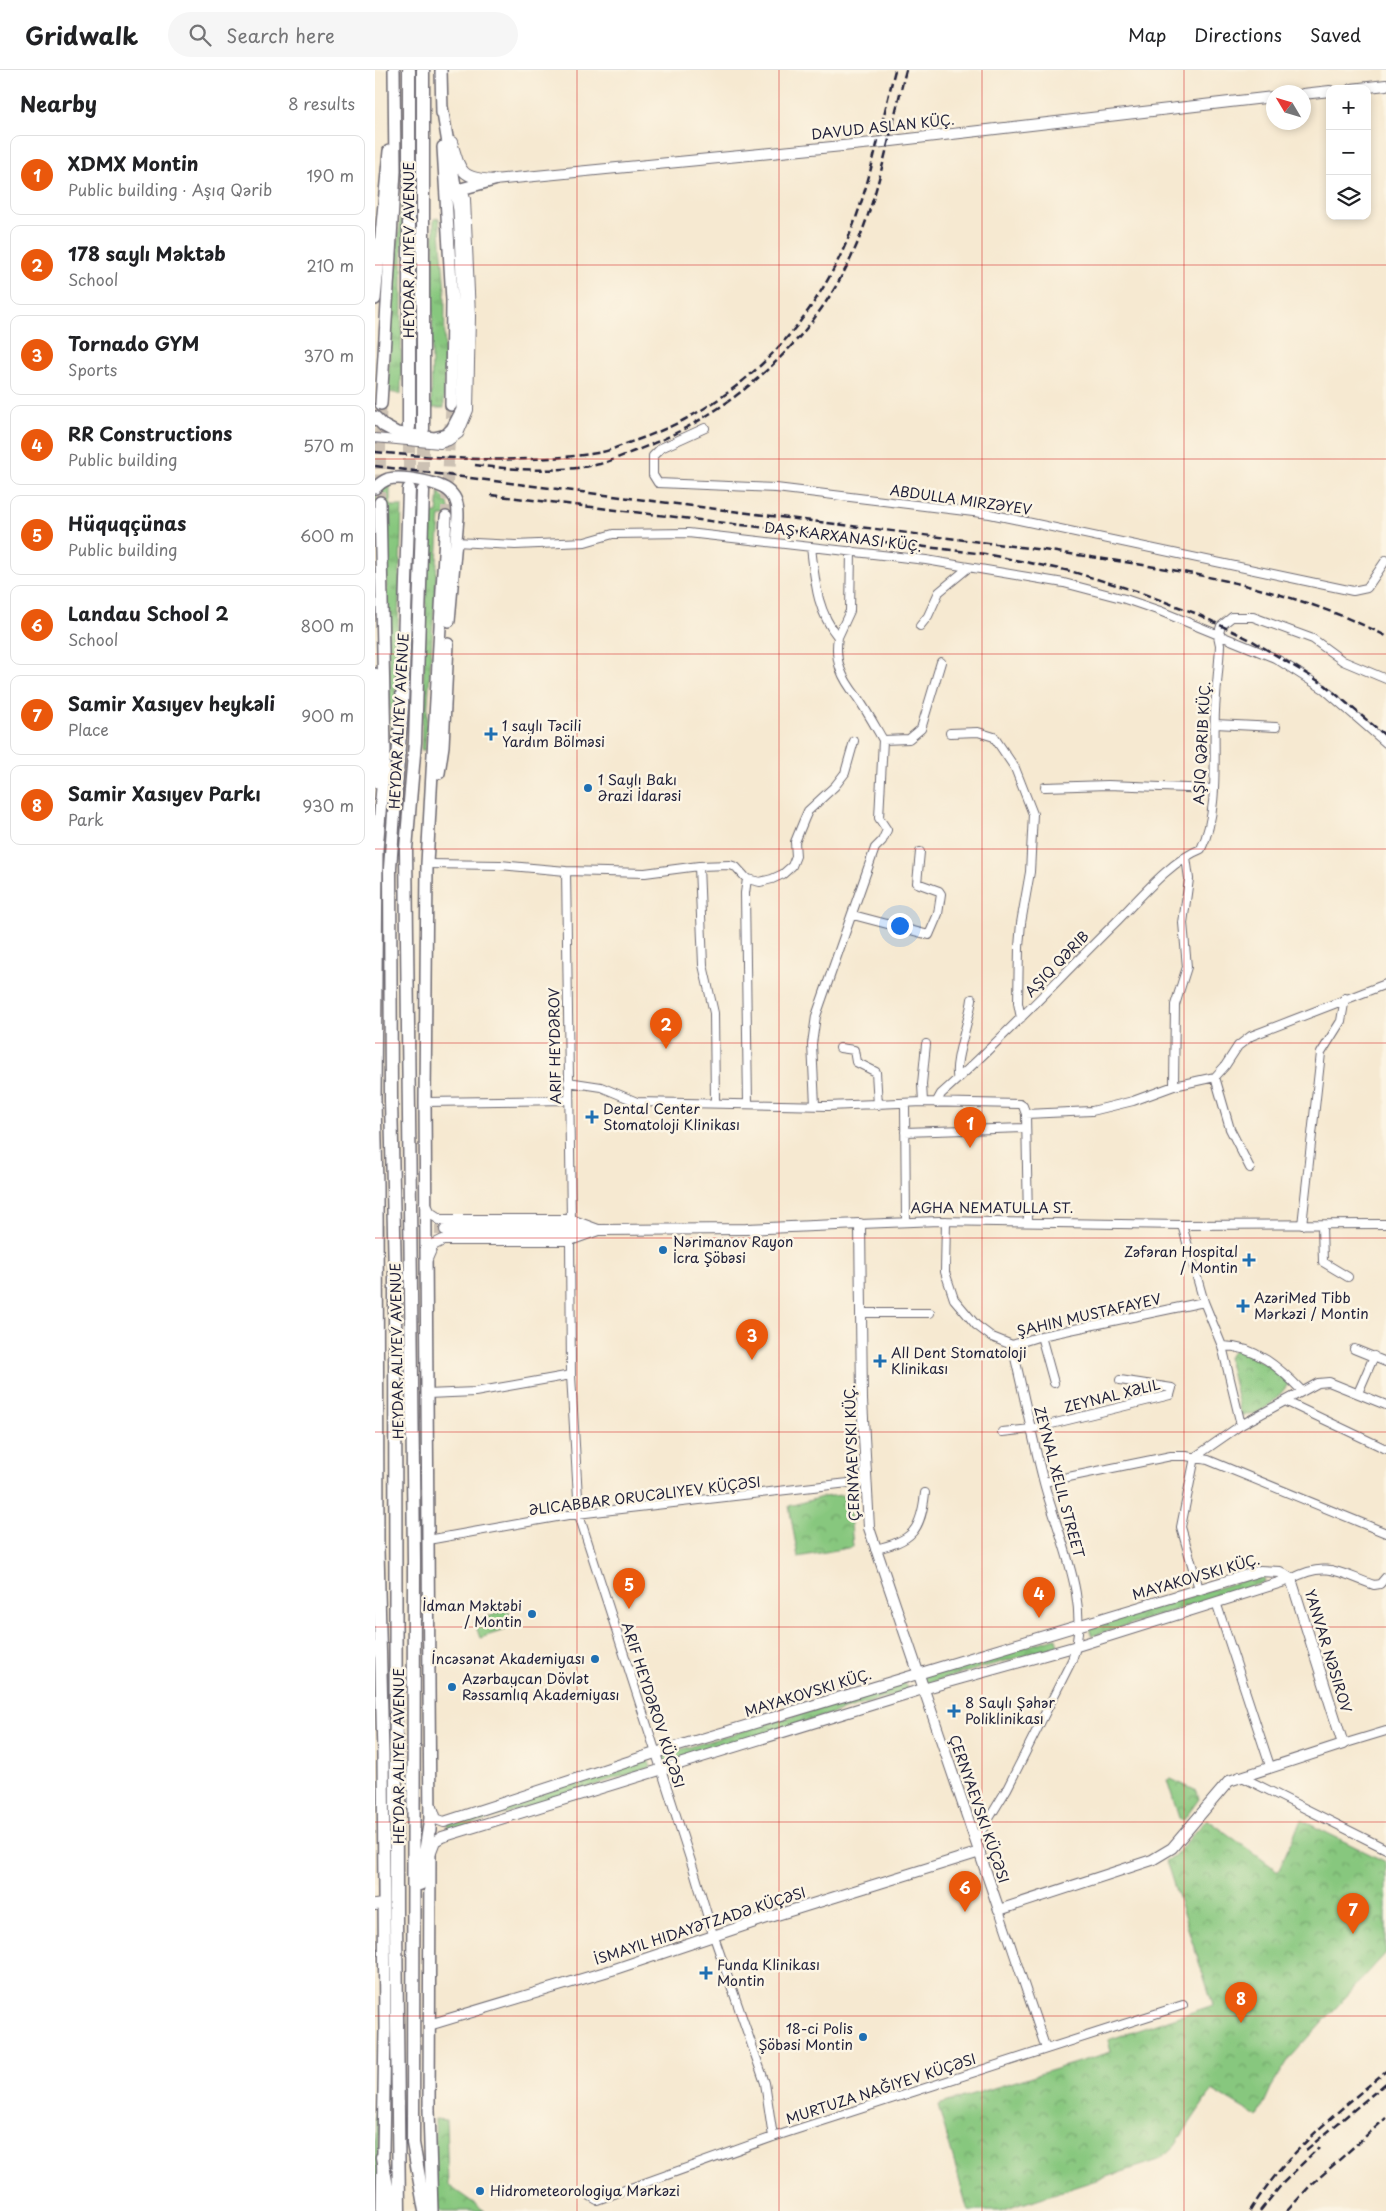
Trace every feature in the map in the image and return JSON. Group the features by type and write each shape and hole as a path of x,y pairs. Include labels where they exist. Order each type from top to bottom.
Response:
{"highway":[{"name":"HEYDAR ALIYEV AVENUE","path":"409,70 409,428"},
{"name":"HEYDAR ALIYEV AVENUE","path":"423,70 423,429"},
{"name":"HEYDAR ALIYEV AVENUE","path":"399,2211 396,1942 395,1275 391,1090 390,868 402,706 409,489"},
{"name":"HEYDAR ALIYEV AVENUE","path":"423,491 415,742 406,849 414,1560 413,2143 425,2211"},
{"path":"413,1923 430,1822"},
{"path":"413,2143 416,2211"},
{"path":"382,2158 391,2211"}],"main road":[{"path":"381,404 395,171 395,70"},
{"path":"441,70 452,300 451,405"},
{"path":"375,298 395,87"},
{"path":"375,417 384,426 397,433 434,438 446,435 453,429 460,417 463,299 457,188 442,107"},
{"path":"447,212 449,193 457,188 494,180"},
{"path":"375,488 386,480 395,478 435,484 445,488 453,495 457,505 443,746 428,836"},
{"path":"377,850 385,751 381,502"},
{"path":"432,2211 429,2147 430,1794 425,1102 427,864 445,517"},
{"path":"375,674 377,850 375,1100 376,1551 379,1904 385,2030 382,2211"}],"street":[{"path":"1371,87 1386,85"},
{"path":"1311,93 1326,91"},
{"name":"DAVUD ASLAN KÜÇ.","path":"442,107 461,170 470,178 494,180 883,142 1266,98"},
{"path":"375,438 440,444 449,442 459,434 467,417 471,316 466,199 462,190 457,188"},
{"name":"ABDULLA MIRZƏYEV","path":"705,428 661,448 653,456 653,475 659,483 776,488 990,514 1353,591 1367,588 1386,560"},
{"path":"455,542 515,545 585,542 613,534 681,533 769,540 811,547 926,560 1063,583 1125,598 1160,610 1218,636 1275,658 1324,689 1386,743"},
{"path":"811,547 818,600 827,624 838,637"},
{"path":"815,1105 812,1044 816,1016 875,848 882,841 887,830 879,818 883,740 845,683 839,668 836,651 838,637 850,611 851,551"},
{"path":"920,626 928,616 939,592 968,568"},
{"path":"936,1103 941,1094 1021,1018 1156,882 1187,857 1201,849 1210,826 1220,645 1218,636 1221,626 1232,617 1253,617 1313,639 1343,661 1386,679"},
{"path":"883,740 909,739 921,728 941,662"},
{"path":"1215,724 1276,727"},
{"path":"950,733 978,732 993,737 1015,768 1033,814 1030,872 1021,922 1019,947 1018,1003 1021,1018"},
{"path":"427,864 500,865 566,871 645,873 699,866 730,865 736,867 747,879 759,882 772,879 783,874 792,866 796,856 795,842 804,820 812,807 835,786 845,773 854,741"},
{"path":"1045,787 1108,785 1213,788"},
{"path":"853,914 929,935 938,914 941,894 917,882 920,852"},
{"path":"1174,1086 1175,1005 1187,967 1183,923 1189,879 1187,857"},
{"path":"699,866 703,965 714,1014 715,1102"},
{"name":"ARIF HEYDƏROV","path":"566,871 571,1220"},
{"path":"747,879 745,893 748,1104"},
{"path":"1026,1114 1092,1111 1133,1101 1174,1086 1215,1077 1238,1046 1251,1036 1345,998 1386,984"},
{"path":"958,1079 955,1068 967,1025 972,998"},
{"path":"1302,1225 1321,1053 1341,1021 1345,998"},
{"path":"923,1102 922,1084 926,1044"},
{"path":"841,1048 854,1050 856,1062 876,1072 877,1106"},
{"path":"1215,1077 1230,1129 1250,1168"},
{"path":"569,1082 601,1087 637,1102 877,1106 923,1102 1016,1103 1023,1106 1026,1114 1028,1222"},
{"path":"425,1102 569,1100"},
{"path":"905,1104 906,1221"},
{"path":"905,1132 1026,1128"},
{"name":"AGHA NEMATULLA ST.","path":"425,1203 429,1213 441,1220 571,1220 599,1230"},
{"name":"AGHA NEMATULLA ST.","path":"426,1260 433,1245 443,1240 570,1240 599,1230 746,1229 906,1221 1182,1225 1386,1224"},
{"name":"ŞAHIN MUSTAFAYEV","path":"946,1221 947,1282 960,1309 992,1337 1013,1345 1041,1336 1205,1302"},
{"name":"ÇERNYAEVSKI KÜÇ.","path":"860,1224 861,1313 869,1528 918,1673"},
{"path":"1182,1225 1205,1302 1222,1346 1241,1425"},
{"path":"1322,1225 1323,1262 1349,1277"},
{"path":"445,1230 599,1230"},
{"name":"ARIF HEYDƏROV KÜÇƏSI","path":"570,1240 571,1375 579,1515 713,1936 765,2083 773,2137"},
{"path":"861,1313 930,1313"},
{"path":"1041,1336 1054,1384"},
{"name":"ZEYNAL XELIL STREET","path":"1013,1345 1044,1482 1076,1592 1079,1626 1077,1646"},
{"path":"1222,1346 1247,1348 1279,1367 1303,1390"},
{"path":"1354,1348 1386,1362"},
{"path":"1358,1393 1373,1356"},
{"path":"427,1394 475,1392 571,1375"},
{"name":"ZEYNAL XƏLIL","path":"1002,1432 1031,1429 1170,1395 1172,1391 1172,1388 1120,1380"},
{"path":"1199,1589 1181,1527 1195,1458 1241,1425 1287,1402 1303,1390 1318,1383 1329,1382 1386,1405"},
{"path":"1287,1402 1386,1448"},
{"path":"1044,1482 1171,1456 1195,1458 1208,1460 1386,1532"},
{"name":"ƏLICABBAR ORUCƏLIYEV KÜÇƏSI","path":"428,1540 579,1515 866,1481"},
{"path":"875,1549 908,1539 921,1521 925,1493"},
{"name":"YANVAR NƏSIROV","path":"1343,1744 1291,1579 1306,1570 1322,1567 1374,1585 1379,1584 1386,1577"},
{"name":"MAYAKOVSKI KÜÇ.","path":"430,1794 436,1819 444,1822 655,1753 1260,1571 1280,1572 1291,1579"},
{"name":"MAYAKOVSKI KÜÇ.","path":"430,1854 435,1841 442,1836 923,1689 1077,1646 1291,1579"},
{"path":"1216,1602 1269,1766"},
{"path":"977,1840 1007,1789 1077,1646"},
{"name":"ÇERNYAEVSKI KÜÇƏSI","path":"918,1673 977,1840 979,1852 999,1910"},
{"path":"1046,2049 999,1910 1146,1863 1163,1855 1172,1848 1222,1786 1240,1776 1386,1732"},
{"path":"1240,1776 1386,1850"},
{"path":"429,2026 612,1970 896,1876 979,1852"},
{"path":"590,2196 597,2200 773,2137 1183,2006"}],"green space":[{"path":"403,190 401,394 388,392 391,313"},
{"path":"439,218 445,291 444,408 431,408 434,219"},
{"path":"390,484 390,506 402,506 394,750 391,750 384,501 375,500 378,490"},
{"path":"439,492 448,503 450,516 440,516 425,750 421,750 429,513 437,513"},
{"path":"1236,1349 1276,1369 1289,1383 1280,1395 1263,1410 1249,1415 1241,1415 1228,1357"},
{"path":"842,1495 849,1502 853,1547 798,1557 789,1506 822,1497"},
{"path":"1263,1574 1265,1582 1092,1636 1089,1628"},
{"path":"508,1610 514,1627 480,1638 474,1621"},
{"path":"1056,1638 1058,1646 925,1684 923,1676"},
{"path":"905,1683 908,1691 664,1764 662,1755"},
{"path":"648,1759 651,1767 449,1832 447,1824"},
{"path":"1171,1779 1197,1791 1199,1799 1183,1821 1179,1818 1167,1780"},
{"path":"1207,1819 1278,1871 1301,1820 1386,1862 1386,1953 1289,2059 1271,2088 1258,2117 1212,2090 1175,2145 1159,2160 1000,2211 968,2211 938,2105 1111,2052 1108,2040 1213,2005 1166,1861 1174,1856"},
{"path":"377,2087 379,2176 375,2192 375,2088"},
{"path":"435,2119 446,2120 448,2185 485,2211 439,2211 436,2199"}],"tunnel":[{"path":"380,502 381,404"},
{"path":"446,517 451,405"},
{"path":"409,427 409,489"},
{"path":"423,431 423,491"},
{"path":"375,1230 445,1230"}],"railway":[{"path":"375,452 486,459 542,458 597,453 607,451 672,426 705,408 735,387 763,363 788,336 811,307 830,275 847,241 862,200 895,70"},
{"path":"475,465 553,470 604,463 666,438 698,421 729,401 758,378 810,324 831,294 849,262 868,216 906,70"},
{"path":"375,466 1043,550 1175,570 1218,579 1304,602 1346,617 1386,636"},
{"path":"491,495 985,554 1070,571 1136,591 1195,613 1251,640 1325,685 1386,736"},
{"path":"1250,2211 1280,2170 1312,2135 1386,2071"},
{"path":"1306,2150 1386,2083"},
{"path":"1287,2211 1310,2186 1386,2118"},
{"path":"1260,2211 1283,2183 1319,2147"}],"place":[{"name":"1 saylı Təcili Yardım Bölməsi","path":"491,734"},
{"name":"1 Saylı Bakı Ərazi İdarəsi","path":"588,788"},
{"name":"178 saylı Məktəb","path":"666,1049"},
{"name":"Dental Center Stomatoloji Klinikası","path":"592,1117"},
{"name":"XDMX Montin","path":"970,1148"},
{"name":"Nərimanov Rayon İcra Şöbəsi","path":"663,1250"},
{"name":"Zəfəran Hospital / Montin","path":"1249,1260"},
{"name":"AzəriMed Tibb Mərkəzi / Montin","path":"1243,1306"},
{"name":"Tornado GYM","path":"752,1360"},
{"name":"All Dent Stomatoloji Klinikası","path":"880,1361"},
{"name":"Hüquqçünas","path":"629,1609"},
{"name":"İdman Məktəbi / Montin","path":"532,1614"},
{"name":"RR Constructions","path":"1039,1618"},
{"name":"İncəsənət Akademiyası","path":"595,1659"},
{"name":"Azərbaycan Dövlət Rəssamlıq Akademiyası","path":"452,1687"},
{"name":"8 Saylı Şəhər Poliklinikası","path":"954,1711"},
{"name":"Landau School 2","path":"965,1912"},
{"name":"Samir Xasıyev heykəli","path":"1353,1934"},
{"name":"Funda Klinikası Montin","path":"706,1973"},
{"name":"Samir Xasıyev Parkı","path":"1241,2023"},
{"name":"18-ci Polis Şöbəsi Montin","path":"863,2037"},
{"name":"Hidrometeorologiya Mərkəzi","path":"480,2191"}]}
